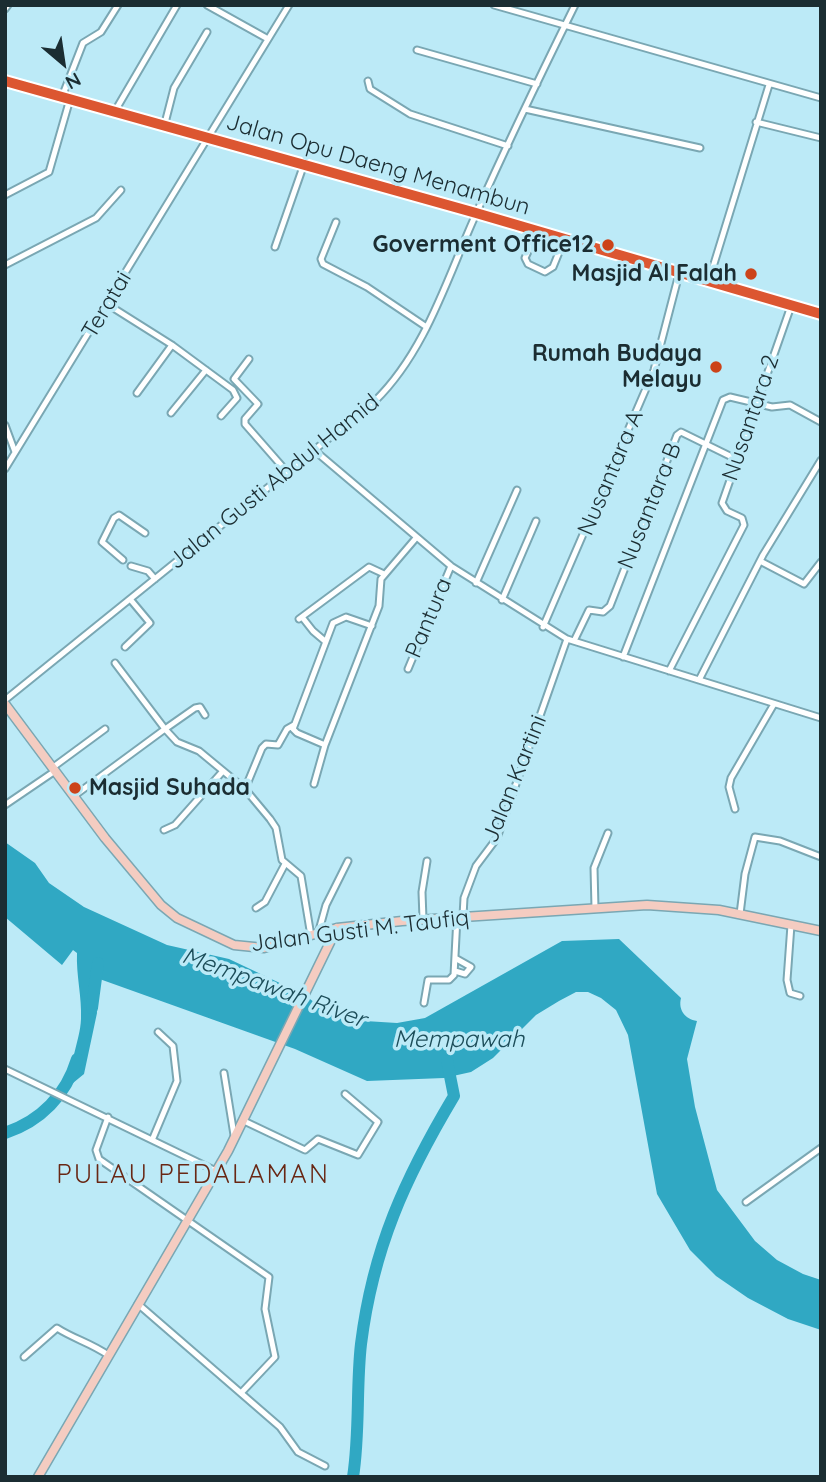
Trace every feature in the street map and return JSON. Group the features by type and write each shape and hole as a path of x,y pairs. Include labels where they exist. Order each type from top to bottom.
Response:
{"highway":[{"name":"Jalan Opu Daeng Menambun","path":"5,81 477,213 821,314"}],"main road":[{"name":"Jalan Gusti M. Taufiq","path":"5,702 53,770 153,896 177,918 243,946 264,948 337,928 423,919 647,905 740,914 821,931"},
{"path":"38,1477 235,1138 310,989 337,928"}],"street":[{"path":"5,195 49,172 66,98 83,43 101,32 118,5"},
{"path":"115,112 177,5"},
{"path":"207,5 268,39"},
{"name":"Teratai","path":"5,469 289,5"},
{"path":"494,5 821,98"},
{"name":"Jalan Gusti Abdul Hamid","path":"5,702 388,389 411,358 575,5"},
{"path":"164,127 174,88 207,32"},
{"path":"417,50 537,84"},
{"path":"368,82 370,89 410,114 508,146"},
{"path":"708,283 769,85"},
{"path":"525,110 700,148"},
{"path":"756,122 821,138"},
{"path":"275,247 304,164"},
{"path":"5,265 96,218 121,190"},
{"path":"336,222 321,259 323,264 367,288 425,326"},
{"path":"537,232 525,258 528,264 545,272 553,267 564,240"},
{"name":"Nusantara A","path":"543,627 654,370 679,274"},
{"path":"107,304 172,345 237,396 221,416"},
{"name":"Nusantara 2","path":"669,671 744,525 742,518 727,511 722,503 791,306"},
{"path":"138,393 172,345"},
{"path":"249,359 234,379 258,404 245,419 245,424 287,472"},
{"path":"171,413 206,370"},
{"path":"736,459 705,444 725,398 755,404 796,407 821,422"},
{"path":"5,425 15,452"},
{"name":"Nusantara B","path":"574,641 589,610 603,612 610,606 677,435 681,432 705,444 623,657"},
{"path":"314,450 451,566 543,627 567,639 821,718"},
{"path":"699,680 760,561 821,460"},
{"path":"476,583 517,490"},
{"path":"123,561 102,542 114,518 119,515 145,533"},
{"path":"502,600 536,521"},
{"path":"314,784 325,746 379,606 384,574 416,538"},
{"path":"760,561 804,584 821,562"},
{"path":"131,566 138,570 148,570 155,579"},
{"name":"Pantura","path":"408,669 451,566"},
{"path":"326,642 301,618 369,567 384,574"},
{"path":"125,647 150,623 131,599"},
{"path":"245,789 262,748 266,744 279,745 287,729 294,725 333,623 342,617 372,626"},
{"name":"Jalan Kartini","path":"455,958 466,888 481,857 497,838 567,639"},
{"path":"115,663 177,742 199,751 245,789 276,828 285,864 301,876 315,935"},
{"path":"735,809 729,787 731,778 774,704"},
{"path":"74,796 195,708 200,708 205,715"},
{"path":"294,725 297,733 325,746"},
{"path":"5,805 105,729"},
{"path":"164,830 175,825 223,771"},
{"path":"595,908 594,869 608,834"},
{"path":"740,914 745,874 755,837 780,841 821,857"},
{"path":"315,935 326,905 348,861"},
{"path":"423,919 422,892 427,861"},
{"path":"256,908 265,902 285,864"},
{"path":"791,925 787,980 790,993 800,996"},
{"path":"424,1003 428,980 449,980 455,971 455,958 471,967 465,974 455,971"},
{"path":"153,1138 174,1089 177,1071 173,1046 158,1032"},
{"path":"5,1069 153,1138 216,1171"},
{"path":"224,1073 235,1138"},
{"path":"244,1121 305,1150 318,1139 358,1155 378,1122 345,1094"},
{"path":"108,1117 96,1156 269,1278 265,1309 275,1359 241,1393"},
{"path":"746,1202 821,1148"},
{"path":"138,1304 284,1430 298,1452 325,1466"},
{"path":"24,1357 56,1328 108,1355"}],"water":[{"name":"Mempawah","path":"5,842 35,863 49,883 84,907 167,945 229,959 303,994 314,1002 365,1021 397,1023 425,1018 562,941 619,939 681,998 682,1010 686,1016 697,1021 687,1059 695,1107 717,1190 755,1241 777,1260 821,1280 821,1330 788,1319 748,1298 716,1276 690,1250 657,1194 628,1035 616,1010 601,998 588,992 576,992 559,1001 536,1015 493,1058 471,1072 444,1078 367,1081 295,1049 94,977 97,1013 84,1074 73,1083 73,1059 81,1019 77,953 73,950 62,965 5,917"}],"waterway":[{"path":"92,1008 98,963"},
{"path":"5,1133 30,1121 50,1105 66,1084 77,1059"},
{"path":"353,1477 361,1344 366,1309 383,1245 406,1185 454,1096 447,1061"}],"place":[{"name":"Goverment Office12","path":"608,245"},
{"name":"Masjid Al Falah","path":"751,274"},
{"name":"Rumah Budaya Melayu","path":"716,367"},
{"name":"Masjid Suhada","path":"75,788"}],"district":[{"name":"PULAU PEDALAMAN","path":"193,1175"}],"water label":[{"name":"Mempawah River","path":"274,988"}]}
